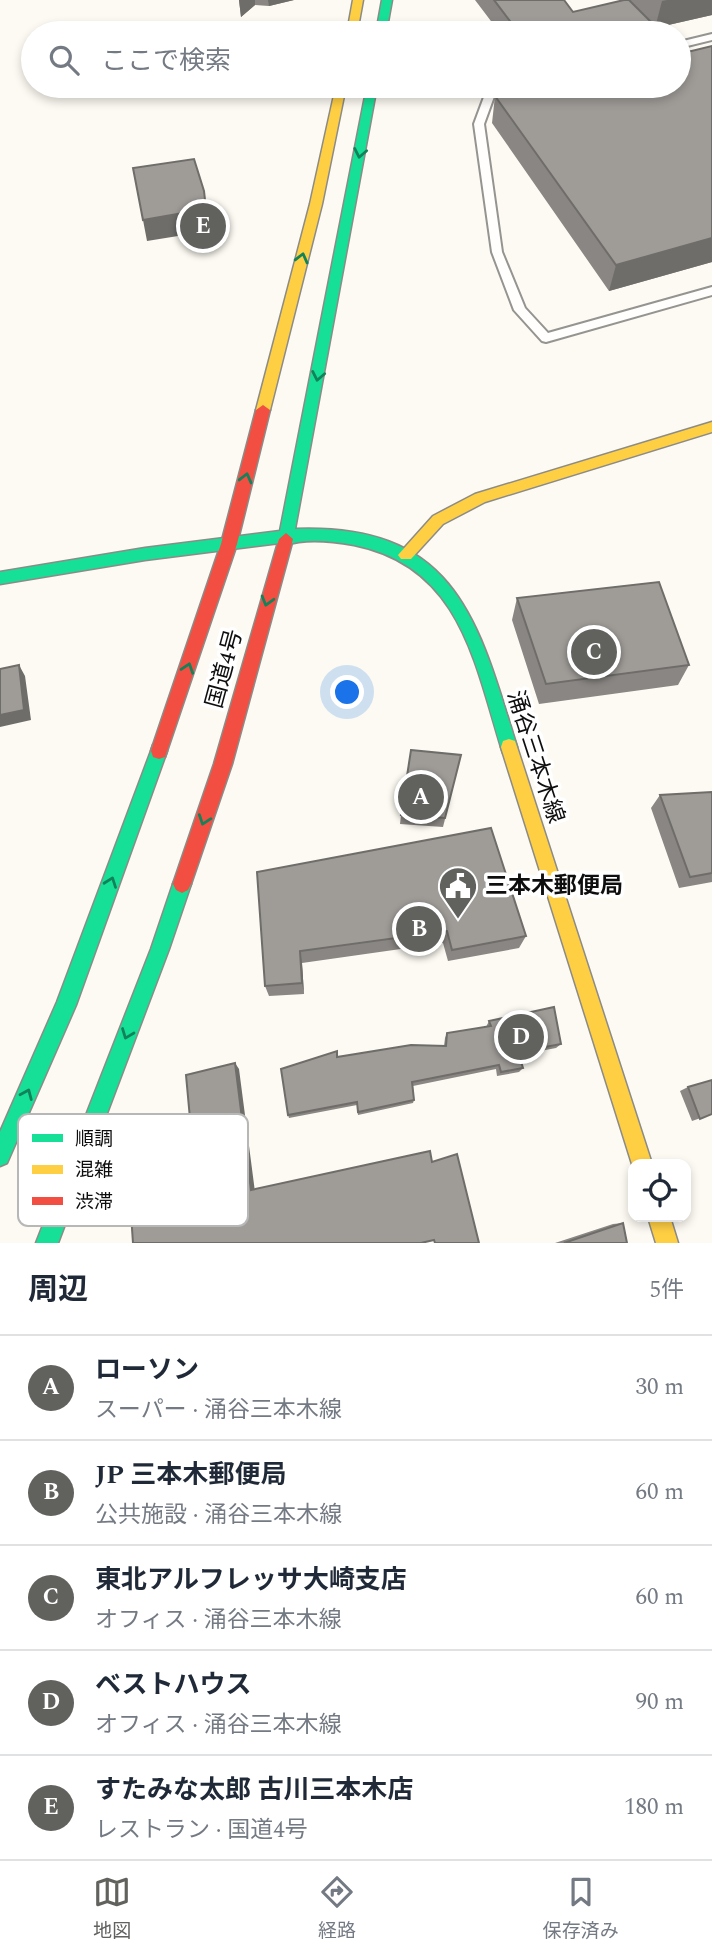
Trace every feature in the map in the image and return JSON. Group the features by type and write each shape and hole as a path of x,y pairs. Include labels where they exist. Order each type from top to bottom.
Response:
{"main road":[{"path":"354,21 358,0"},
{"path":"383,21 387,0"},
{"name":"国道4号","path":"0,1156 70,992 182,688 229,544 316,204 338,98"},
{"name":"国道4号","path":"97,1114 160,949 223,764 287,536 370,98"},
{"path":"406,555 447,512 712,427"},
{"name":"涌谷三本木線","path":"0,578 199,546 287,536 332,537 406,555 430,572 449,592 475,642 640,1159"},
{"path":"661,1222 667,1243"},
{"name":"国道4号","path":"47,1243 54,1226"}],"lane":[{"path":"691,42 712,37"},
{"path":"489,98 479,124 497,253 520,310 546,338 712,291"}],"building":[{"path":"494,0 564,0 573,12 629,0 650,21 510,21"},
{"path":"712,46 712,238 616,265 496,98 691,98 691,51"},
{"path":"194,159 204,191 206,209 143,220 133,168"},
{"path":"659,582 689,665 546,684 517,598"},
{"path":"19,665 24,710 0,715 0,669"},
{"path":"411,750 461,755 445,818 401,815"},
{"path":"712,792 712,873 690,877 660,795"},
{"path":"491,828 526,936 452,950 447,931 300,951 302,983 265,986 257,872"},
{"path":"554,1007 561,1044 518,1052 523,1068 501,1072 499,1065 412,1082 414,1100 358,1112 357,1102 288,1115 281,1069 337,1051 337,1057 411,1045 446,1046 447,1033 491,1026 489,1021"},
{"path":"235,1063 241,1114 190,1114 186,1075"},
{"path":"712,1080 712,1114 700,1119 688,1087"},
{"path":"430,1151 432,1162 457,1154 479,1243 435,1243 434,1240 421,1243 133,1243 132,1226 248,1226 248,1166 251,1190"},
{"path":"623,1223 627,1243 564,1243"}],"traffic: fast":[{"path":"383,21 387,0"},
{"path":"286,539 370,98"},
{"path":"0,578 145,554 285,536 347,538 388,548 424,567 453,599 482,660 509,747"},
{"path":"18,1114 66,1005 159,751"},
{"path":"97,1114 182,884"},
{"path":"0,1156 18,1115"},
{"path":"47,1243 54,1226"}],"traffic: slow":[{"path":"354,21 358,0"},
{"path":"263,410 316,204 338,98"},
{"path":"406,555 438,520 480,498 712,427"},
{"path":"509,747 640,1159"},
{"path":"661,1222 667,1243"}],"traffic: jam":[{"path":"159,751 229,544 263,410"},
{"path":"182,884 223,764 286,539"}],"place":[{"name":"すたみな太郎 古川三本木店","path":"203,226"},
{"name":"東北アルフレッサ大崎支店","path":"594,652"},
{"name":"ローソン","path":"421,797"},
{"name":"三本木郵便局","path":"458,920"},
{"name":"JP 三本木郵便局","path":"419,929"},
{"name":"ベストハウス","path":"521,1037"}]}
